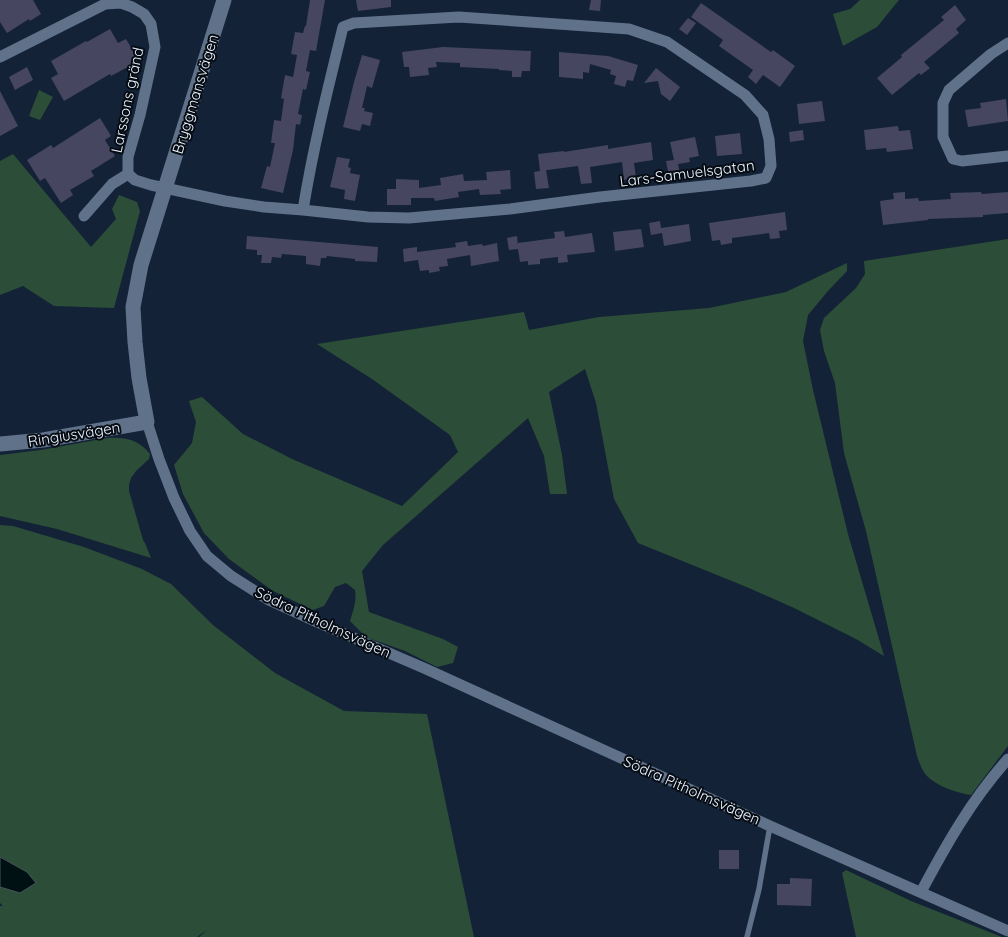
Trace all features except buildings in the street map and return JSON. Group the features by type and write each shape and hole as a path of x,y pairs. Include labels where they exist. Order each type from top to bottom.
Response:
{"street":[{"name":"Bryggmansvägen","path":"165,189 224,0"},
{"name":"Larssons gränd","path":"0,57 105,4 121,4 132,7 144,14 151,24 155,47 140,115 128,157 128,174 135,180 165,189"},
{"name":"Lars-Samuelsgatan","path":"165,189 264,207 368,217 409,218 510,209 766,178 771,166 769,139 763,115 745,95 667,42 628,29 459,17 354,23 343,28 323,109 303,210"},
{"path":"1008,42 948,90 943,103 943,137 952,159 962,161 1008,156"},
{"name":"Larssons gränd","path":"84,216 112,184 128,174"},
{"name":"Södra Pitholmsvägen","path":"165,189 141,265 133,307 139,378 147,422 174,498 190,531 208,556 231,576 269,600 309,619 426,669 770,826 1008,931"},
{"name":"Ringiusvägen","path":"0,444 42,440 147,422"},
{"path":"921,892 969,808 994,774 1008,759"}],"lane":[{"name":"Södra Pitholmsvägen","path":"747,937 759,889 770,826"}],"green space":[{"path":"860,0 899,0 877,27 843,46 833,14 850,9"},
{"path":"39,90 53,97 40,120 29,116"},
{"path":"13,154 91,247 116,219 112,209 119,195 137,202 140,211 114,308 54,306 23,286 0,295 0,161"},
{"path":"1008,239 1008,746 971,795 959,793 930,779 923,771 917,756 866,531 844,453 835,383 824,351 820,330 824,318 856,288 865,274 864,261"},
{"path":"847,263 847,271 808,315 803,341 848,534 884,656 856,639 792,607 638,543 614,499 596,403 585,369 549,392 562,455 567,494 550,494 544,456 528,418 383,545 362,571 369,612 443,639 458,647 453,663 437,667 405,651 366,637 350,621 354,606 355,590 346,583 335,587 324,606 313,610 273,591 229,559 204,533 183,494 174,465 192,443 196,422 189,401 202,397 243,434 292,459 402,506 458,452 450,435 372,379 317,344 524,312 529,330 599,317 709,308 786,292"},
{"path":"107,438 131,440 141,445 150,454 149,459 131,478 129,491 143,540 151,558 57,529 0,516 0,455"},
{"path":"0,525 13,526 84,547 142,569 171,584 213,625 275,673 344,711 427,714 474,937 199,937 208,929 197,937 0,937 0,906 3,906 0,903 0,887 20,892 7,860 0,857"},
{"path":"846,870 911,901 1002,937 856,937 842,873"}],"shaded area":[{"path":"0,857 27,872 36,883 20,893 0,887"}]}
